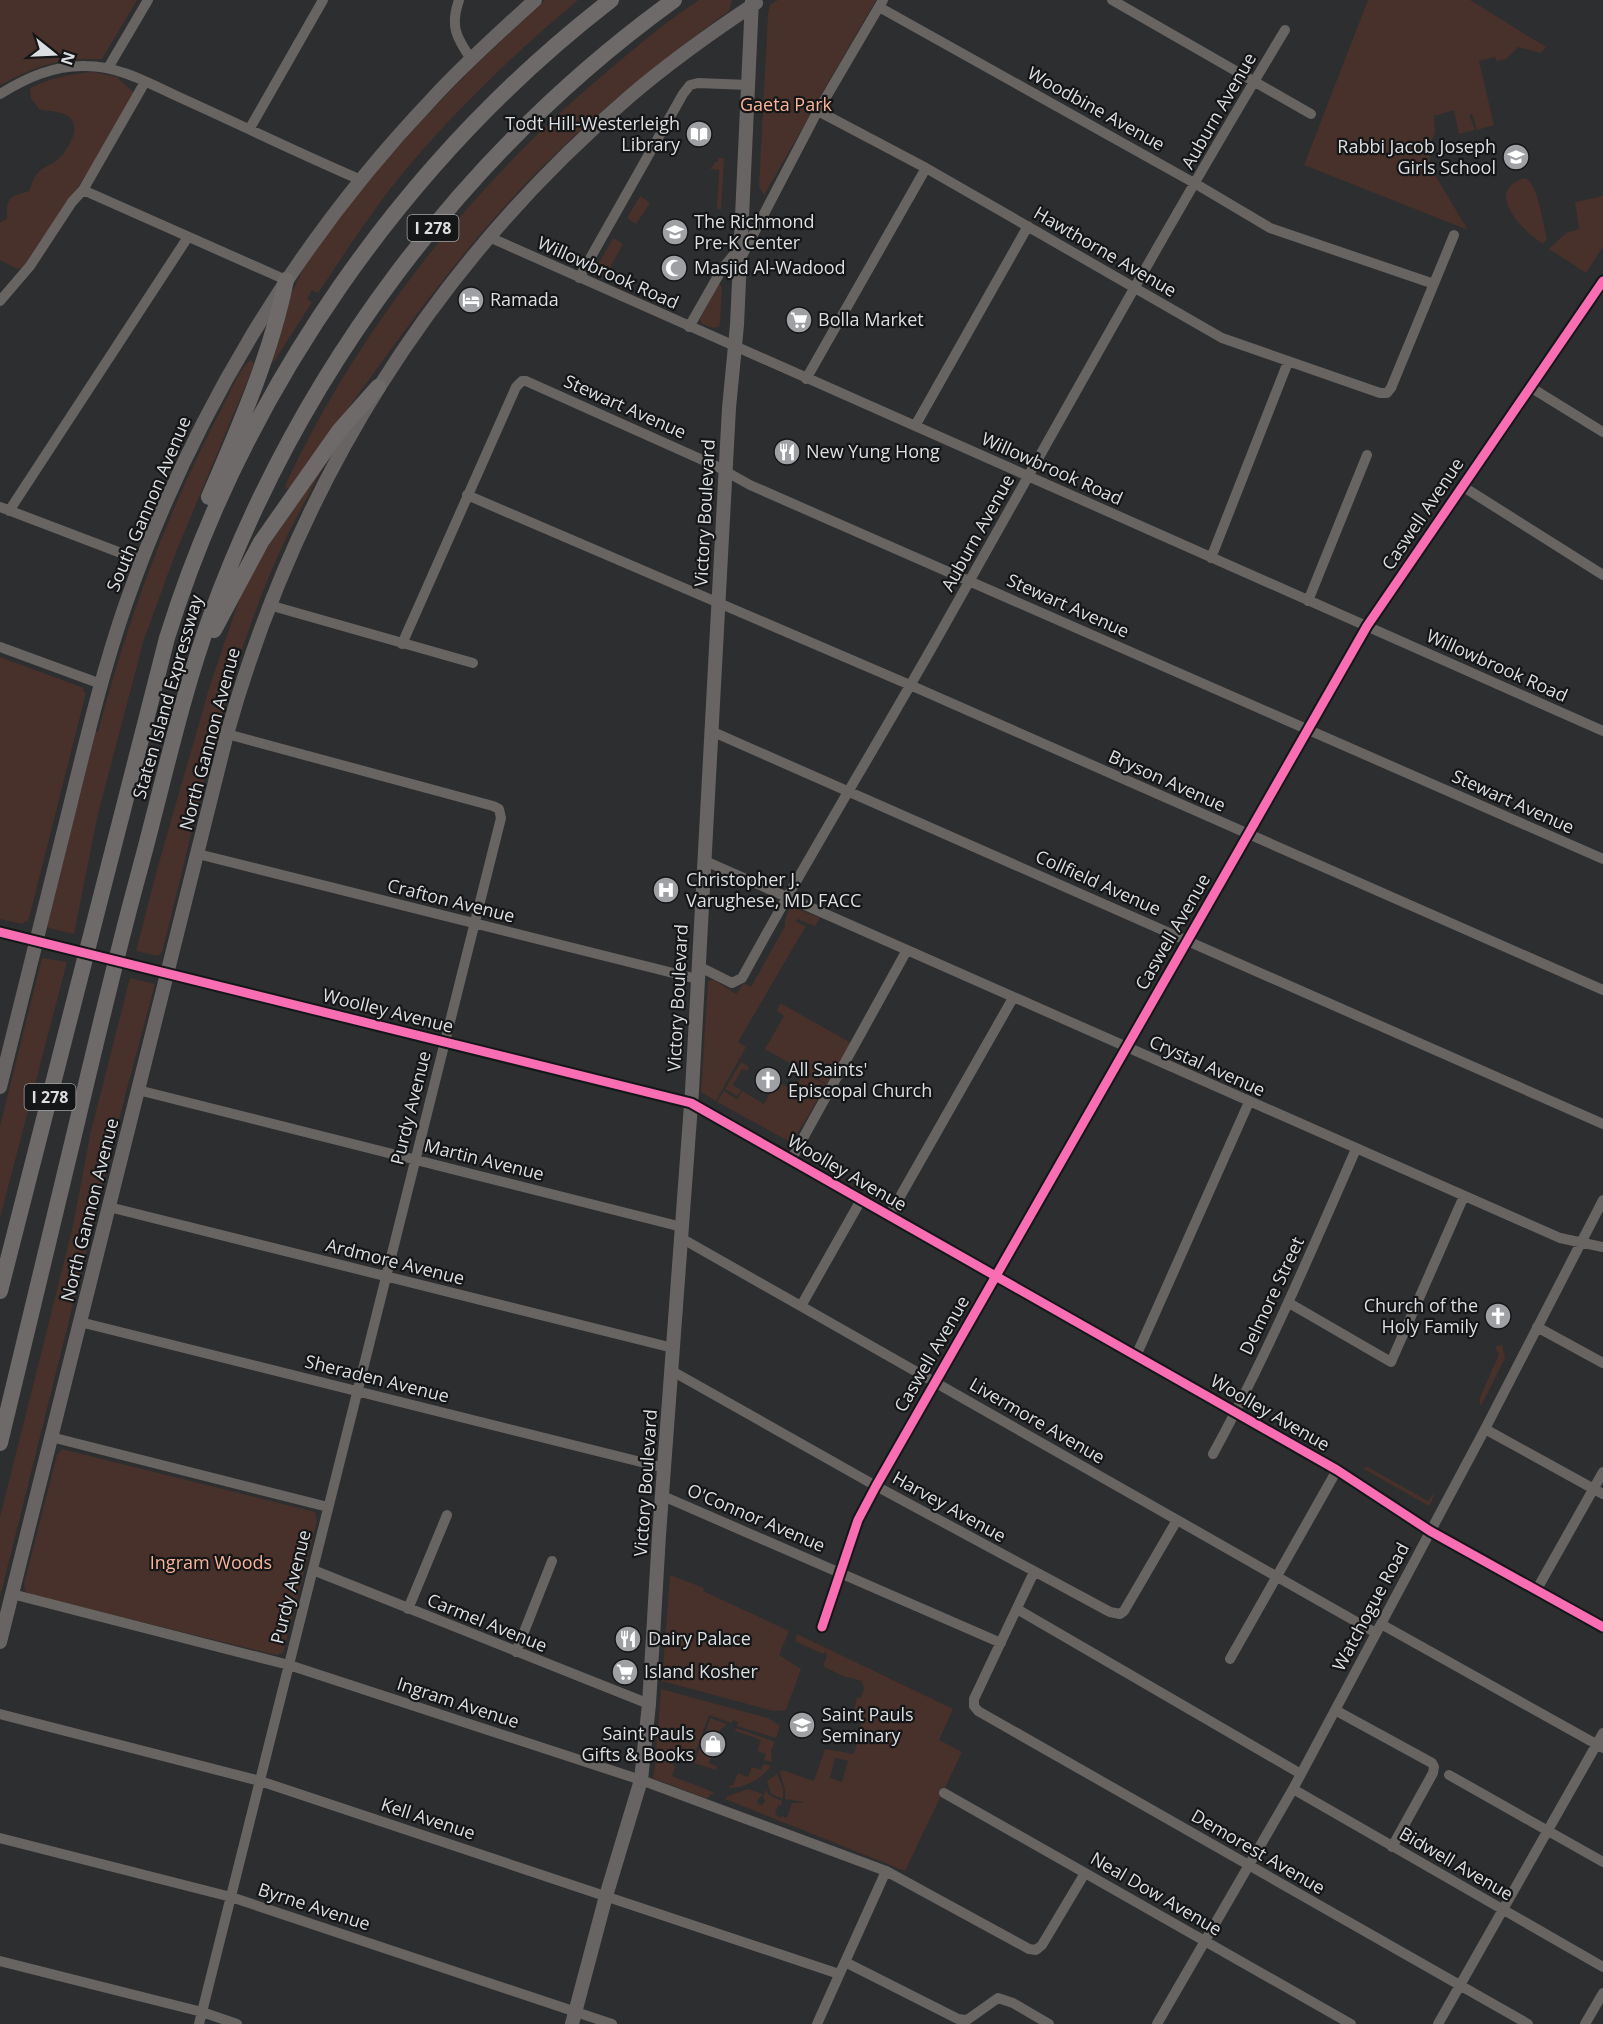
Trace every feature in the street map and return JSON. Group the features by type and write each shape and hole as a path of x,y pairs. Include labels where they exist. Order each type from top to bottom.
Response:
{"highway":[{"name":"Staten Island Expressway","path":"0,1291 98,914 151,694 172,621 198,549 237,462 280,384 322,315 413,192 486,113 565,39 611,0"},
{"name":"Staten Island Expressway","path":"0,1443 103,1011 193,671 222,586 264,492 316,395 384,291 452,205 514,138 586,70 674,0"},
{"path":"198,549 204,508 253,390 279,317 286,280"},
{"path":"193,671 261,542 339,431 378,387"}],"main road":[{"name":"South Gannon Avenue","path":"0,1087 4,1056 37,941 101,684 118,628 170,492 201,426 240,354 286,280 361,180 420,112 471,59 535,0"},
{"name":"Victory Boulevard","path":"573,2018 641,1780 649,1704 691,1103 718,603 741,253 748,84 755,2"},
{"name":"North Gannon Avenue","path":"0,1642 227,734 269,605 299,533 323,484 378,387 440,297 489,237 555,166 630,96 755,2"}],"street":[{"path":"108,68 147,0"},
{"path":"250,128 323,0"},
{"path":"459,0 454,22 456,35 471,59"},
{"path":"1112,0 1311,114"},
{"path":"689,327 722,269 741,253 818,111 881,3"},
{"name":"Woodbine Avenue","path":"881,3 1270,228 1434,284"},
{"name":"Auburn Avenue","path":"698,973 732,983 742,978 1285,30"},
{"path":"0,94 21,81 53,69 85,66 108,68 250,128 361,180"},
{"path":"0,301 30,266 72,202 83,190 145,82"},
{"path":"579,278 690,85 698,83 748,84"},
{"name":"Hawthorne Avenue","path":"818,111 926,168 1222,338 1380,393 1387,393 1391,388 1434,284"},
{"path":"806,379 926,168"},
{"path":"83,190 286,280"},
{"path":"915,426 1028,226"},
{"path":"1434,284 1454,235"},
{"path":"142,561 4,509 188,237"},
{"name":"Willowbrook Road","path":"489,237 1603,731"},
{"name":"Caswell Avenue","path":"822,1627 858,1520 876,1486 1367,627 1601,287"},
{"path":"1211,558 1288,362"},
{"name":"Stewart Avenue","path":"467,495 516,387 522,381 530,382 726,471 750,485 1603,860"},
{"path":"1530,387 1603,432"},
{"path":"1308,601 1367,455"},
{"path":"1462,486 1603,575"},
{"path":"402,644 467,495"},
{"name":"Bryson Avenue","path":"467,495 910,685 1603,990"},
{"path":"269,605 472,663"},
{"path":"0,648 101,684"},
{"name":"Collfield Avenue","path":"711,730 1603,1124"},
{"name":"Purdy Avenue","path":"198,2024 501,818 500,809 493,806 227,734"},
{"name":"Crafton Avenue","path":"198,854 474,924 698,973"},
{"name":"Crystal Avenue","path":"703,860 1560,1239 1603,1247"},
{"name":"Woolley Avenue","path":"0,932 691,1103 1336,1470 1430,1531 1603,1627"},
{"path":"791,1160 907,950"},
{"path":"889,1216 1013,998"},
{"name":"Martin Avenue","path":"138,1090 415,1160 681,1233"},
{"path":"1136,1356 1249,1102"},
{"name":"Delmore Street","path":"1213,1454 1236,1413 1289,1303 1356,1149"},
{"path":"1289,1303 1391,1362 1464,1196"},
{"path":"801,1306 861,1200"},
{"name":"Watchogue Road","path":"1159,2021 1293,1789 1485,1430 1603,1200"},
{"name":"Ardmore Avenue","path":"109,1207 673,1348"},
{"name":"Livermore Avenue","path":"681,1233 801,1306 1177,1520 1600,1746"},
{"name":"Sheraden Avenue","path":"80,1322 665,1468"},
{"path":"1537,1327 1603,1363"},
{"name":"Harvey Avenue","path":"672,1371 876,1486 1110,1612 1120,1614 1124,1611 1177,1520"},
{"path":"1485,1430 1598,1492"},
{"path":"51,1437 328,1507"},
{"path":"1230,1659 1336,1470"},
{"path":"1537,1589 1598,1492 1603,1472"},
{"name":"O'Connor Avenue","path":"663,1496 1000,1643"},
{"path":"408,1609 447,1515"},
{"path":"516,1652 552,1561"},
{"name":"Carmel Avenue","path":"313,1570 649,1704"},
{"path":"1000,1643 1034,1572"},
{"name":"Ingram Avenue","path":"12,1594 289,1665 641,1780 886,1870 1029,1949 1036,1950 1042,1945 1085,1873"},
{"path":"1017,1609 1301,1774"},
{"name":"Demorest Avenue","path":"1000,1643 974,1699 974,1706 978,1711 1528,2024"},
{"path":"1335,1710 1432,1763 1434,1767 1433,1774 1392,1847"},
{"name":"Kell Avenue","path":"0,1714 260,1781 839,1974"},
{"path":"1438,2024 1547,1830 1600,1746 1603,1733"},
{"path":"1449,1775 1603,1862"},
{"name":"Bidwell Avenue","path":"1293,1789 1603,1967"},
{"name":"Neal Dow Avenue","path":"945,1793 1351,2024"},
{"name":"Byrne Avenue","path":"0,1838 231,1897 573,2018 612,2024"},
{"path":"817,2024 886,1870"},
{"path":"0,1961 201,2012 237,2024"},
{"path":"845,1962 958,2019 967,2020 998,1998 1013,2003 1031,2020 1049,2024"},
{"path":"1585,2024 1603,1993"},
{"path":"1159,2021 1171,2024"}],"green space":[{"path":"0,0 137,0 102,59 49,64 0,85"},
{"path":"545,0 578,0 486,83 402,174 318,293 312,290 307,299 312,302 271,363 280,326 293,291 310,257 324,236 428,114"},
{"path":"699,0 732,0 729,11 607,107 523,186 469,247 391,349 291,487 286,489 285,486 315,426 350,367 387,311 471,204 566,108 646,39"},
{"name":"Gaeta Park","path":"778,0 876,0 811,112 808,111 810,115 764,195 759,187 768,14 770,5"},
{"path":"1368,0 1470,0 1546,47 1541,53 1518,47 1506,59 1496,61 1495,57 1479,61 1494,125 1477,130 1472,114 1469,115 1475,130 1459,134 1454,110 1434,116 1435,132 1431,143 1427,144 1432,170 1468,230 1304,165"},
{"path":"93,72 117,77 134,93 95,161 49,231 22,268 17,269 0,260 0,223 7,218 7,205 14,196 29,191 39,172 56,161 65,151 74,132 74,125 66,115 39,109 31,98 30,88 61,77"},
{"path":"718,158 724,158 721,209 717,209 719,170 710,169 715,162 718,162"},
{"path":"1525,178 1530,181 1539,205 1547,239 1543,244 1517,221 1507,201 1507,192 1513,184"},
{"path":"640,196 650,203 636,224 627,218"},
{"path":"1603,196 1603,247 1586,273 1549,249 1566,233 1579,229 1575,202"},
{"path":"613,238 623,244 608,272 613,275 610,279 594,272"},
{"path":"719,284 722,287 720,323 719,327 713,328 702,324 700,319"},
{"path":"251,360 254,364 176,552 144,639 97,818 74,934 49,928 47,927 95,731 98,732 136,606 184,485 235,381"},
{"path":"328,458 280,552 249,629 220,720 162,952 158,956 136,951 210,685 249,574"},
{"path":"0,657 84,688 83,691 86,693 28,922 24,921 23,924 0,919"},
{"path":"793,907 820,918 815,926 797,919 796,922 806,926 738,1042 746,1047 716,1101 701,1092 708,982 714,980 736,994 744,983 751,987 785,926 788,912"},
{"path":"42,958 67,962 0,1218 0,1126"},
{"path":"130,978 155,984 0,1597 0,1517 72,1230 91,1131"},
{"path":"780,1003 851,1043 792,1143 717,1102 724,1091 737,1099 742,1091 764,1104 773,1087 779,1090 782,1084 793,1090 804,1073 825,1084 765,1049 784,1016 777,1011"},
{"path":"741,1062 749,1067 747,1071 742,1069 733,1085 741,1090 737,1096 725,1089"},
{"path":"1502,1345 1505,1358 1481,1406 1479,1400 1499,1354 1495,1347"},
{"name":"Ingram Woods","path":"62,1449 315,1512 317,1521 283,1653 276,1655 32,1595 25,1591 24,1584 57,1455"},
{"path":"1366,1466 1428,1501 1433,1494 1429,1506 1364,1469"},
{"path":"670,1575 704,1588 703,1591 789,1631 779,1655 801,1669 786,1710 773,1711 662,1681"},
{"path":"797,1634 953,1709 939,1740 962,1752 905,1871 725,1799 748,1789 763,1794 757,1801 762,1805 765,1801 763,1797 766,1790 769,1795 782,1801 775,1814 780,1818 782,1816 787,1818 792,1803 803,1802 785,1799 780,1772 782,1770 814,1781 825,1749 854,1754 862,1720 852,1718 857,1697 861,1698 864,1689 862,1681 843,1676 823,1666 827,1656 825,1652 823,1654 795,1641","holes":["835,1758 848,1761 842,1782 830,1778"]},
{"path":"661,1689 768,1718 780,1726 776,1738 737,1726 738,1722 733,1720 732,1723 709,1715 692,1762 656,1751"},
{"path":"710,1718 726,1724 724,1728 722,1727 718,1737 709,1734 708,1739 704,1737"},
{"path":"736,1728 775,1742 771,1751 772,1762 764,1760 766,1754 757,1751 761,1740 735,1731"},
{"path":"701,1745 705,1746 704,1750 713,1753 709,1763 717,1766 716,1770 694,1763"},
{"path":"656,1758 673,1764 675,1767 672,1776 713,1792 714,1795 711,1794 705,1798 653,1778"},
{"path":"763,1764 771,1766 758,1778 747,1785 729,1788 729,1785 733,1786 738,1773 748,1777 752,1767 761,1770"},
{"path":"777,1774 783,1788 783,1799 771,1794 767,1781"}],"cycle path":[{"path":"822,1627 858,1520 876,1486 1367,626 1603,281"},
{"path":"0,932 691,1103 1337,1470 1430,1531 1603,1627"}],"place":[{"name":"Todt Hill-Westerleigh Library","path":"699,134"},
{"name":"Rabbi Jacob Joseph Girls School","path":"1516,157"},
{"name":"The Richmond Pre-K Center","path":"675,232"},
{"name":"Masjid Al-Wadood","path":"674,268"},
{"name":"Ramada","path":"471,300"},
{"name":"Bolla Market","path":"799,320"},
{"name":"New Yung Hong","path":"787,452"},
{"name":"Christopher J. Varughese, MD FACC","path":"666,890"},
{"name":"All Saints' Episcopal Church","path":"768,1080"},
{"name":"Church of the Holy Family","path":"1498,1316"},
{"name":"Dairy Palace","path":"628,1639"},
{"name":"Island Kosher","path":"625,1672"},
{"name":"Saint Pauls Seminary","path":"802,1725"},
{"name":"Saint Pauls Gifts & Books","path":"713,1744"}]}
